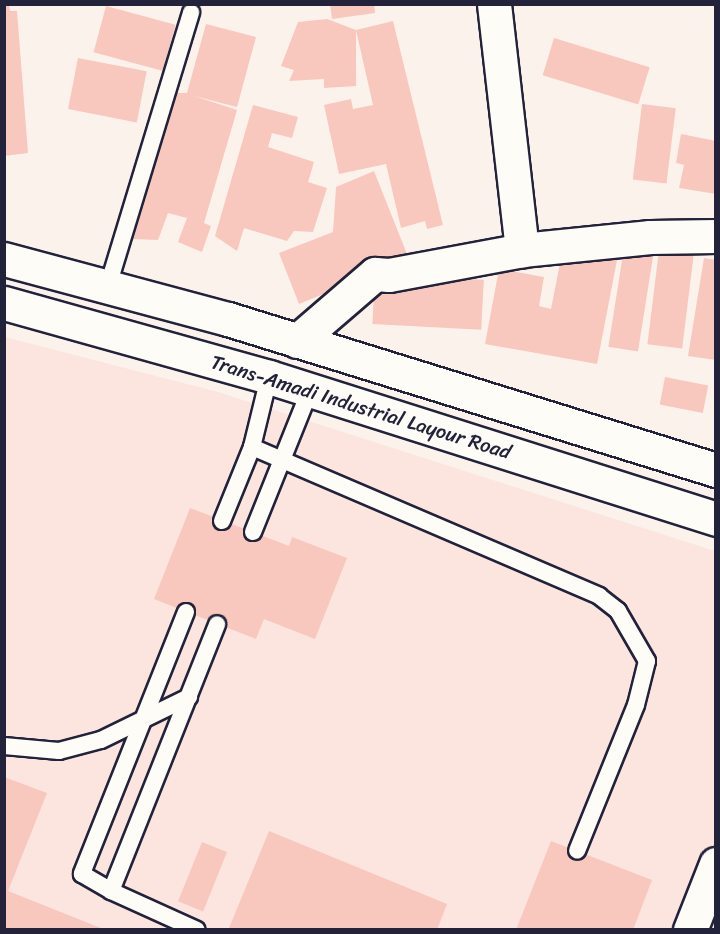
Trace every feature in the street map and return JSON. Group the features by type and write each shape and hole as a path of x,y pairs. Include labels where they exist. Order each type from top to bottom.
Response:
{"main road":[{"path":"494,4 522,250"},
{"path":"297,341 375,274 389,275 522,250 650,237 716,236"},
{"path":"4,259 108,286 297,341 716,470"},
{"name":"Trans-Amadi Industrial Layour Road","path":"4,303 269,377 716,519"},
{"path":"690,930 716,864"}],"lane":[{"path":"108,286 191,12"},
{"path":"222,521 252,447 269,377"},
{"path":"253,532 310,390"},
{"path":"252,447 599,596 618,611 647,661 636,705 577,851"},
{"path":"186,612 82,874 111,891 197,930"},
{"path":"111,891 217,624"},
{"path":"4,746 59,751 101,740 144,721 189,697"}],"shaded area":[{"path":"5,337 218,392 715,551 715,929 5,930"}],"building":[{"path":"4,4 9,4 10,11 17,11 28,153 4,156"},
{"path":"330,4 374,4 375,13 332,19"},
{"path":"106,6 176,25 163,71 94,52"},
{"path":"327,19 356,30 356,86 324,88 324,79 289,81 294,70 281,66 298,22"},
{"path":"393,21 443,225 427,229 425,221 401,228 386,164 339,174 324,105 351,99 353,109 373,105 356,30"},
{"path":"206,24 256,37 237,107 194,96 237,110 204,223 211,226 202,252 178,242 187,218 168,213 158,240 132,239 175,93 187,93"},
{"path":"554,38 650,67 638,105 543,75"},
{"path":"78,58 147,71 137,122 68,109"},
{"path":"642,104 676,108 666,184 633,179"},
{"path":"253,105 298,117 292,138 272,133 268,147 314,162 308,182 327,188 313,232 294,231 287,241 244,228 237,251 215,236"},
{"path":"681,134 716,141 716,194 679,188 684,165 676,163"},
{"path":"374,171 409,259 299,304 279,253 333,232 336,187"},
{"path":"624,248 654,253 638,351 608,347"},
{"path":"659,250 694,254 682,349 647,344"},
{"path":"618,255 597,364 485,344 499,269 544,277 539,306 551,309 560,263"},
{"path":"704,258 716,260 716,360 688,356"},
{"path":"375,274 484,280 481,330 372,324"},
{"path":"665,377 708,385 703,413 660,404"},
{"path":"190,508 289,546 292,537 347,558 315,639 264,619 256,639 154,599"},
{"path":"4,777 47,793 8,891 106,930 4,930"},
{"path":"269,831 447,904 437,930 229,928"},
{"path":"551,841 652,880 633,930 516,930"},
{"path":"202,842 227,852 203,911 178,901"}]}
